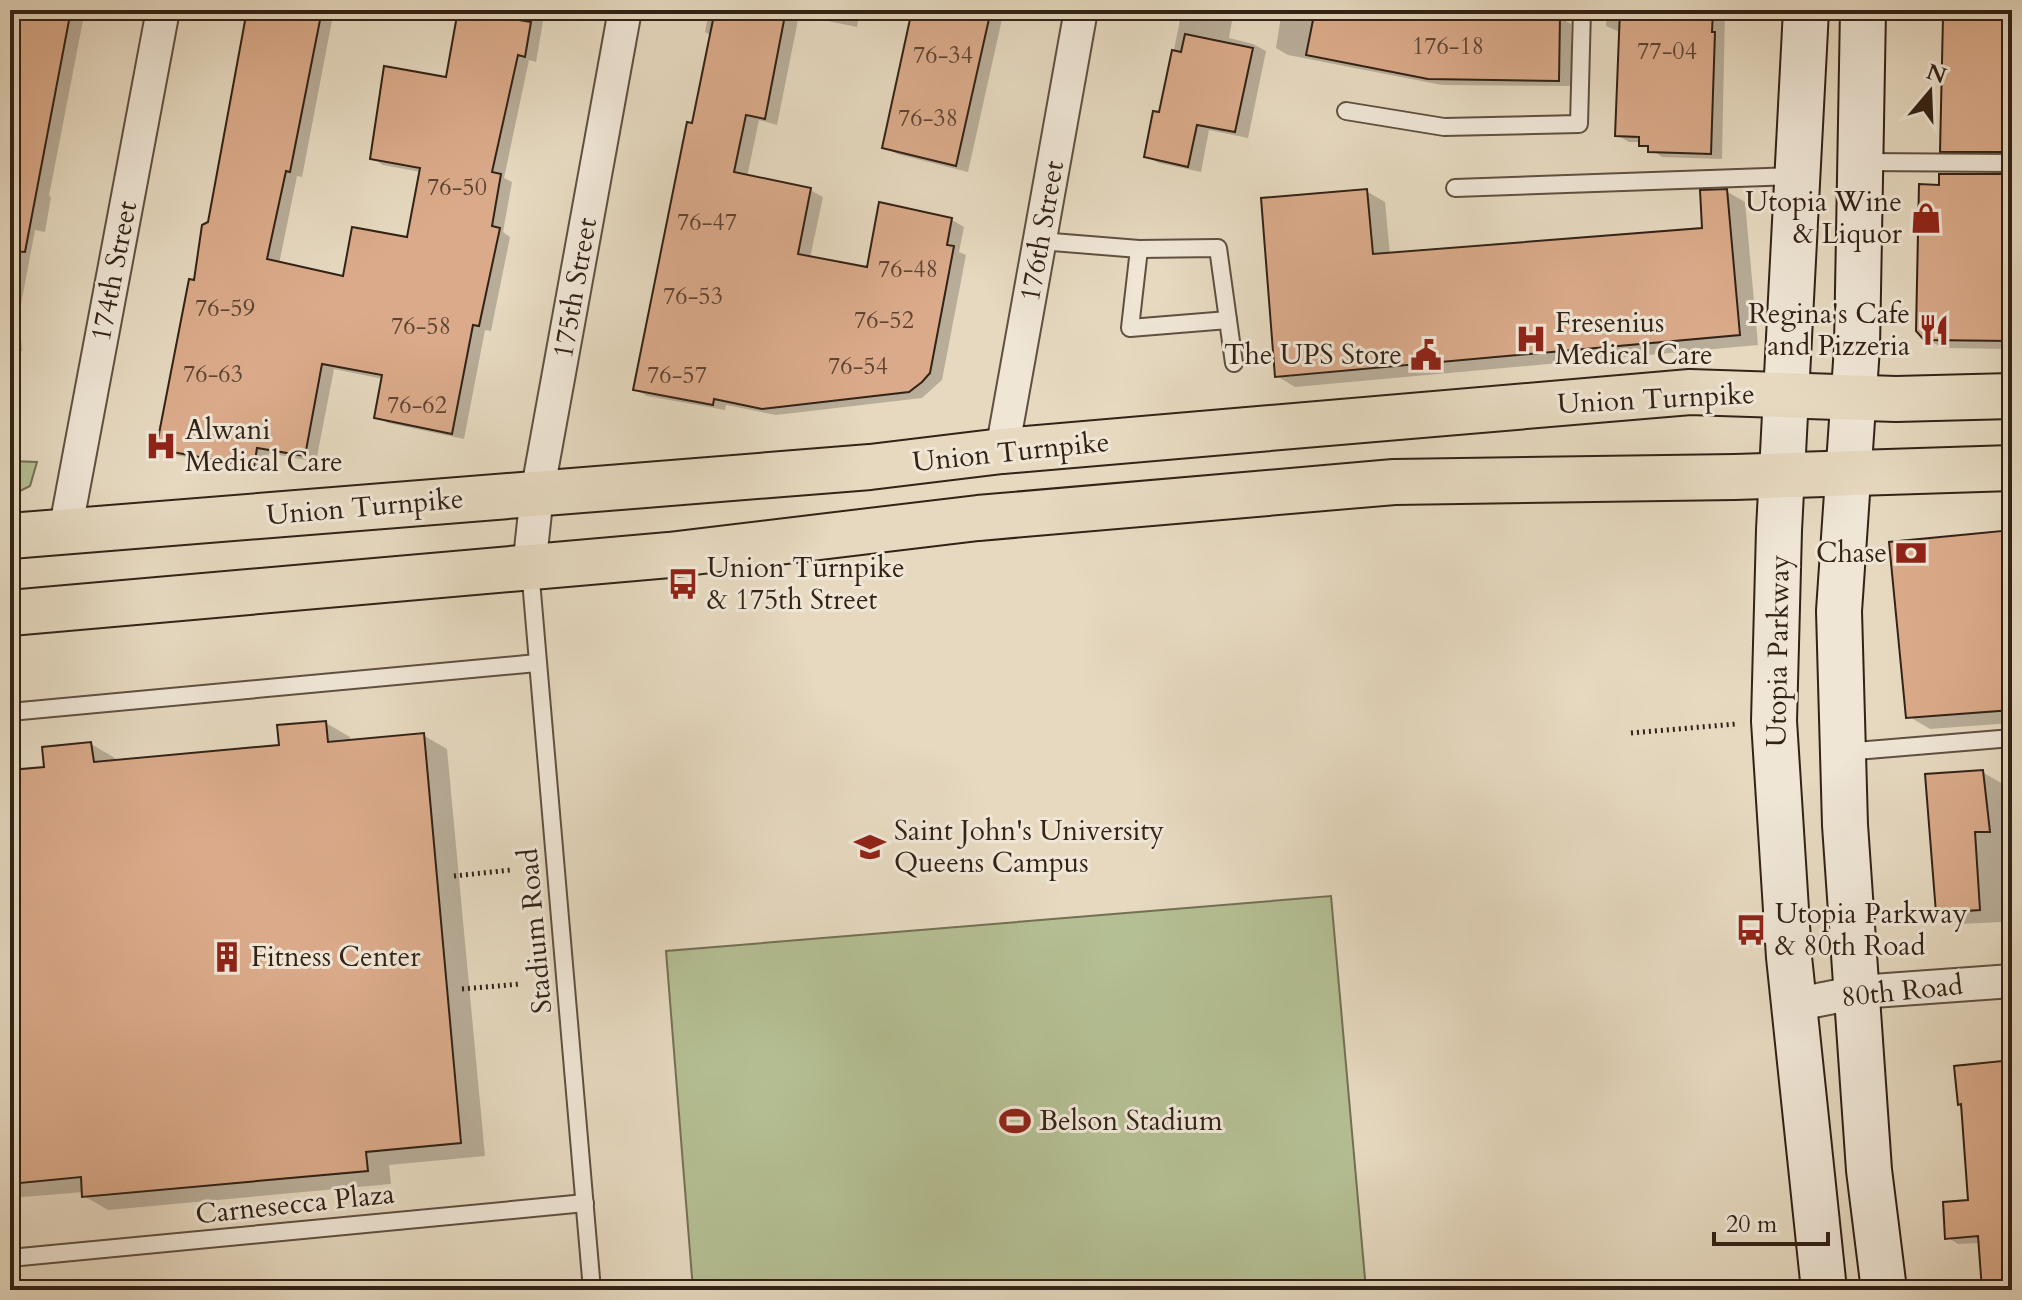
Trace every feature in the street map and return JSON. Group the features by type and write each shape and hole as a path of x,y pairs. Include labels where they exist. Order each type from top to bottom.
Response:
{"main road":[{"name":"Utopia Parkway","path":"1806,10 1782,476 1774,721 1793,1005 1824,1290"},
{"path":"1863,10 1863,162 1854,397 1839,611 1845,825 1869,1170 1884,1290"},
{"name":"Union Turnpike","path":"10,536 870,467 1002,451 1690,392 1896,399 2012,396"},
{"path":"10,613 669,555 978,518 1394,482 1782,476 2012,468"}],"street":[{"name":"174th Street","path":"65,532 163,10"},
{"name":"175th Street","path":"529,568 537,494 625,10"},
{"name":"176th Street","path":"1002,451 1081,10"},
{"name":"80th Road","path":"1793,1005 1859,992 2012,981"}],"lane":[{"path":"1346,111 1444,127 1579,124 1582,10"},
{"path":"1863,162 2012,163"},
{"path":"1455,188 1798,176"},
{"path":"1040,241 1139,249 1218,248 1234,363"},
{"path":"1139,249 1130,328 1228,320"},
{"name":"Stadium Road","path":"529,568 592,1290"},
{"path":"10,712 537,663"},
{"path":"1843,752 2012,738"},
{"name":"Carnesecca Plaza","path":"10,1258 585,1203"}],"path":[{"path":"1631,733 1737,724"},
{"path":"454,876 511,870"},
{"path":"462,989 520,984"}],"green space":[{"path":"10,461 37,462 30,486 10,492"},
{"name":"Belson Stadium","path":"1331,896 1366,1290 693,1290 666,951"}],"building":[{"path":"21,10 71,10 25,252 10,251 10,67"},
{"path":"247,10 322,10 290,172 286,171 267,259 343,276 352,227 407,237 420,168 370,159 384,66 446,77 458,10 531,22 525,57 518,55 492,172 501,174 492,226 500,228 479,326 473,325 452,434 374,418 382,375 322,364 305,456 257,448 254,467 156,449 189,279 194,280 202,225 208,222"},
{"path":"715,10 786,10 765,119 746,115 734,172 811,188 798,254 867,267 879,202 952,218 947,245 954,246 930,373 909,392 762,409 714,399 713,405 633,390 687,122 692,123"},
{"path":"912,10 991,10 956,166 882,148"},
{"path":"1315,10 1456,10 1456,13 1560,15 1559,81 1428,79 1306,55"},
{"path":"1620,10 1713,10 1711,154 1648,152 1648,146 1639,146 1639,137 1615,136"},
{"path":"1946,10 2012,10 2012,152 1940,152 1943,17 1946,17"},
{"path":"1185,34 1253,48 1235,132 1197,125 1188,167 1144,157 1153,111 1159,112 1172,50 1181,52"},
{"path":"1939,174 2012,174 2012,341 1924,340 1916,331 1919,184 1939,185"},
{"path":"1367,189 1373,254 1702,228 1700,190 1727,189 1740,335 1275,377 1261,198"},
{"path":"2012,530 2012,710 1906,718 1889,542"},
{"name":"Fitness Center","path":"326,721 328,742 424,733 461,1143 366,1152 368,1171 82,1197 81,1177 10,1184 10,770 44,767 42,747 91,742 94,762 279,745 277,725"},
{"path":"1983,770 1990,832 1975,832 1980,910 1936,913 1925,774"},
{"path":"2012,1060 2012,1290 1982,1290 1978,1236 1945,1239 1943,1202 1968,1200 1961,1104 1958,1105 1954,1066"}],"place":[{"name":"Utopia Wine & Liquor","path":"1926,218"},
{"name":"Regina's Cafe and Pizzeria","path":"1934,330"},
{"name":"Fresenius Medical Care","path":"1531,339"},
{"name":"The UPS Store","path":"1426,355"},
{"name":"Alwani Medical Care","path":"161,446"},
{"name":"Chase","path":"1911,553"},
{"name":"Union Turnpike & 175th Street","path":"683,584"},
{"name":"Saint John's University Queens Campus","path":"870,847"},
{"name":"Utopia Parkway & 80th Road","path":"1751,930"},
{"name":"Fitness Center","path":"227,957"},
{"name":"Belson Stadium","path":"1015,1121"}]}
